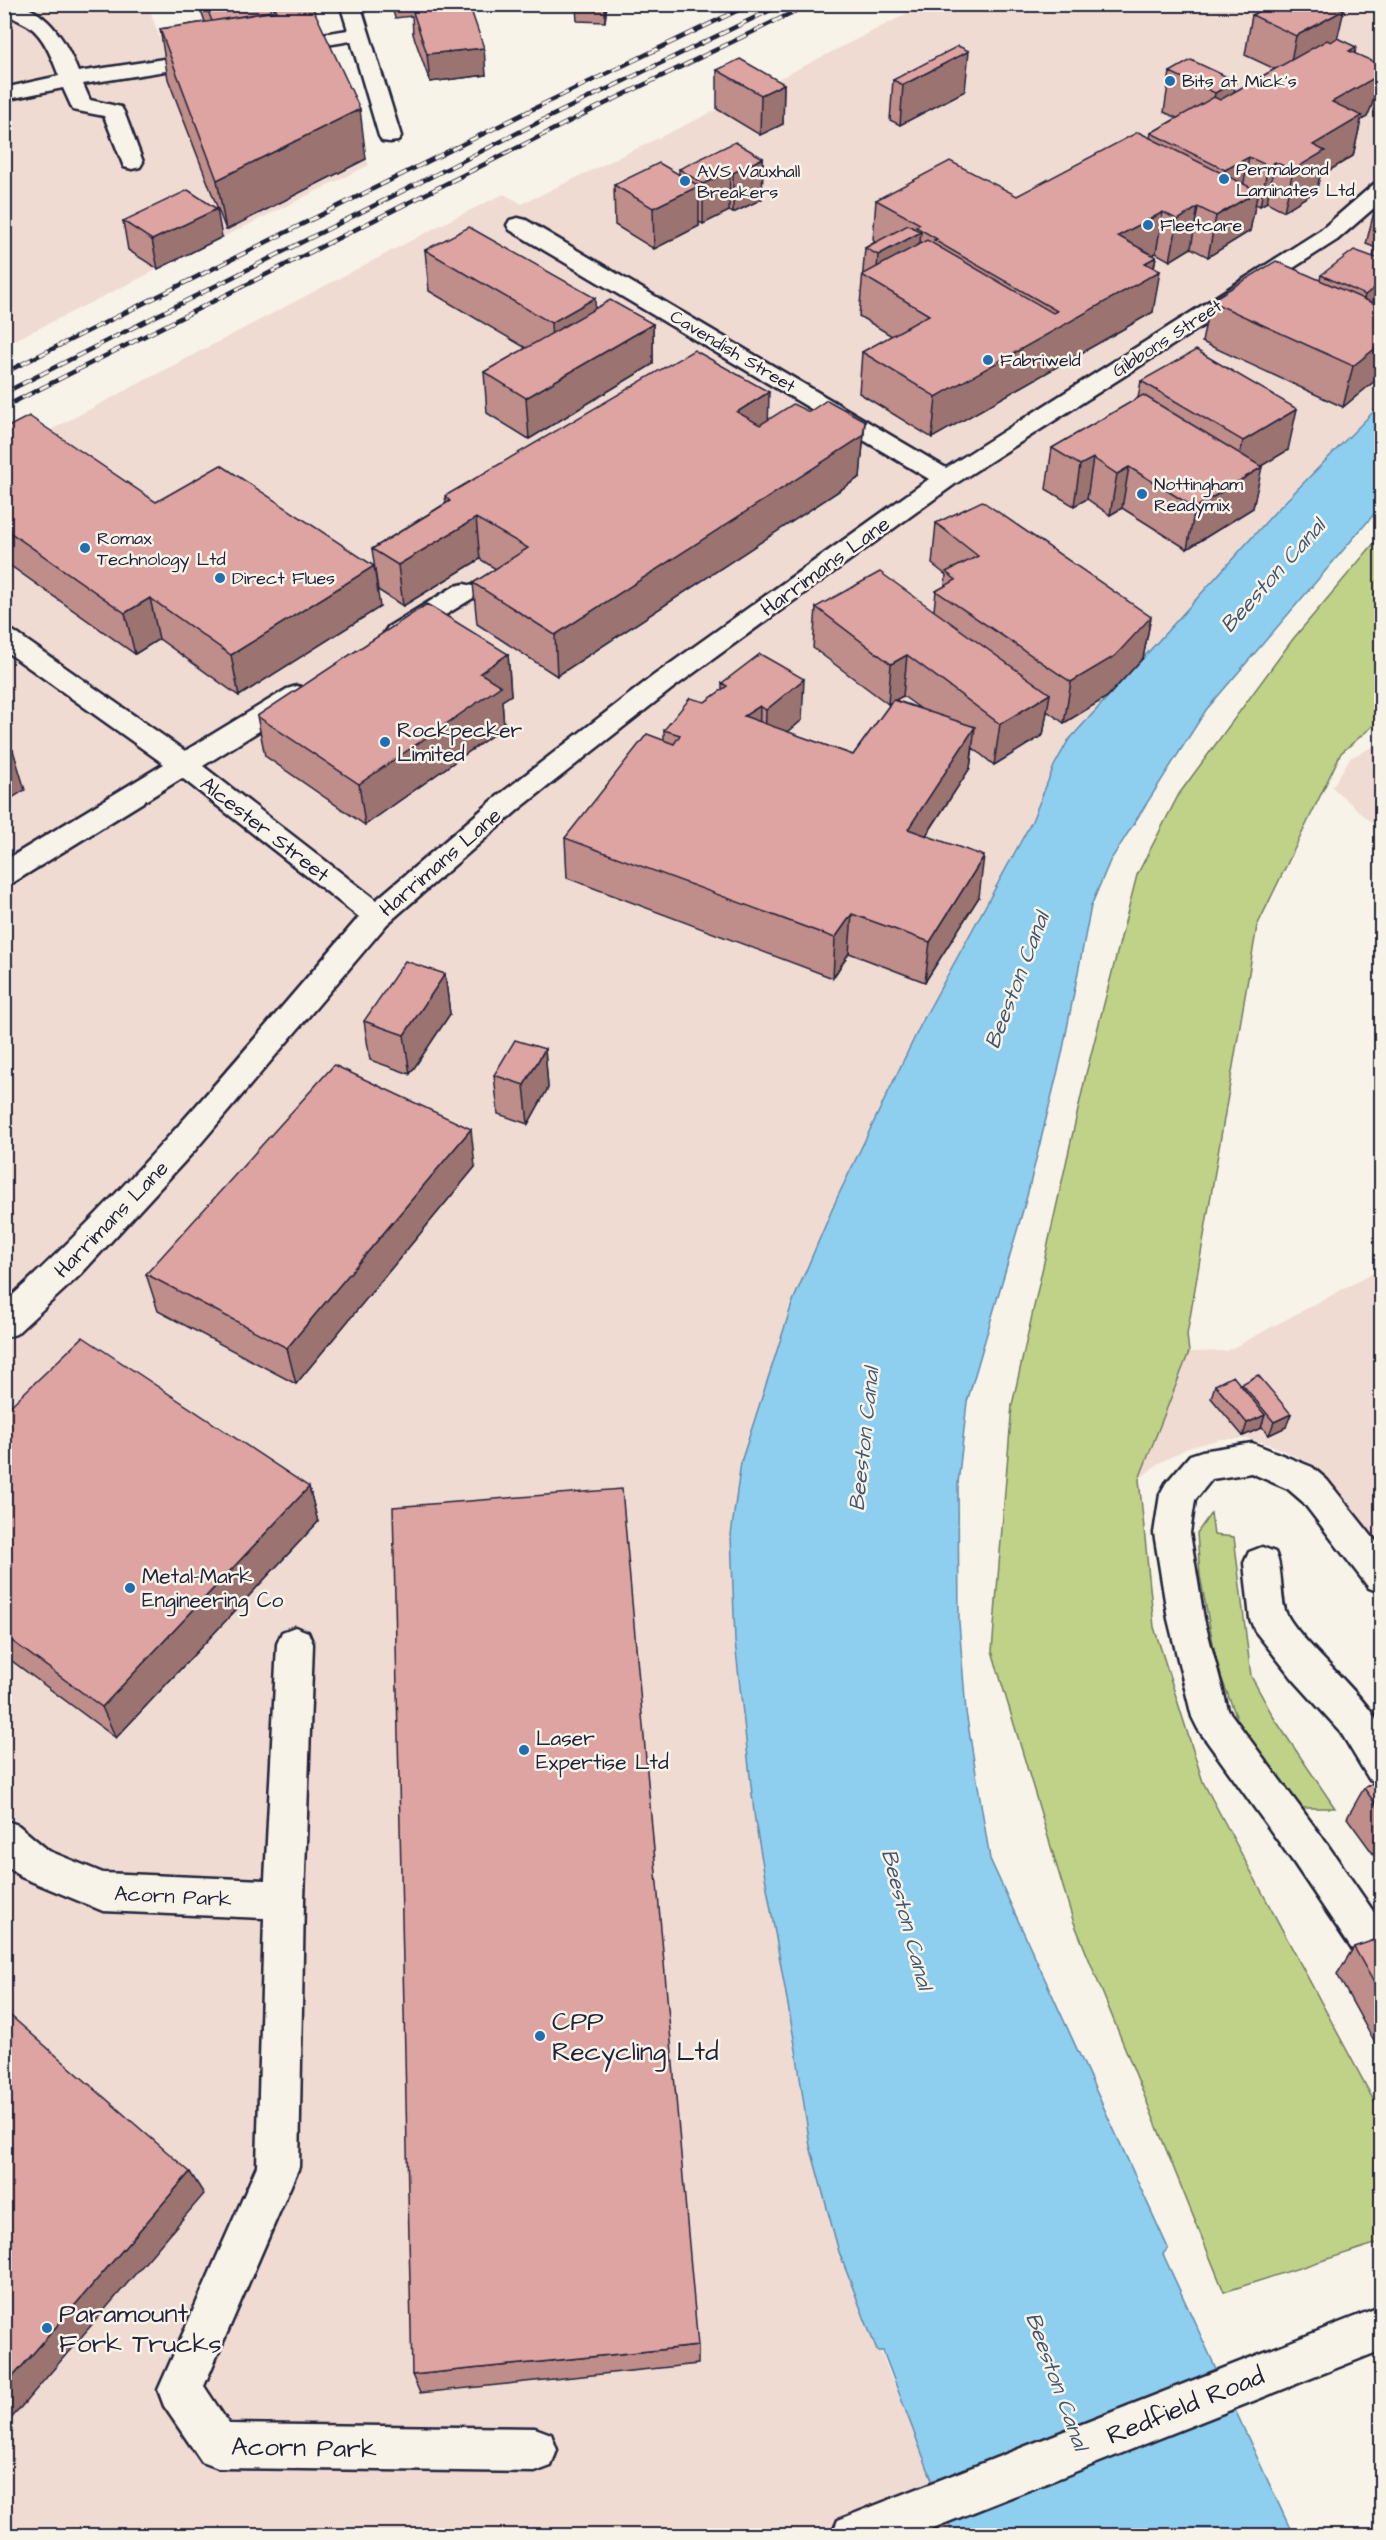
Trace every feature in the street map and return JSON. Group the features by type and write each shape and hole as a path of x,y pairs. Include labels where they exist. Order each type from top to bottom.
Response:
{"street":[{"path":"350,4 390,136"},
{"path":"15,10 39,24 57,45 69,80 81,105 113,112 132,162"},
{"path":"267,49 358,34"},
{"path":"4,94 69,80 233,54"},
{"name":"Gibbons Street","path":"946,479 1329,235 1382,189"},
{"name":"Cavendish Street","path":"518,225 711,350 946,479"},
{"name":"Harrimans Lane","path":"4,1324 68,1266 185,1140 377,916 509,802 663,682 946,479"},
{"path":"375,646 464,591"},
{"name":"Alcester Street","path":"4,637 153,741 377,916"},
{"path":"4,875 317,683"},
{"path":"1382,1577 1316,1491 1300,1478 1252,1458 1202,1466 1178,1494 1172,1533 1186,1619 1211,1717 1308,1850 1382,1959"},
{"path":"1262,1563 1268,1619 1306,1667 1353,1719 1382,1766"},
{"name":"Acorn Park","path":"295,1644 284,1900 278,2167 180,2390 218,2446 535,2450"},
{"name":"Acorn Park","path":"4,1838 35,1864 103,1892 284,1900"},
{"name":"Redfield Road","path":"854,2535 1382,2328"}],"shaded area":[{"path":"5,5 148,5 166,57 366,159 369,165 5,345"},
{"path":"924,5 1381,5 1381,404 1274,513 1068,741 1054,766 1032,821 923,1020 837,1198 793,1301 741,1462 731,1535 735,1642 755,1821 796,2050 810,2146 839,2252 911,2425 953,2535 5,2536 5,454 452,219 504,194 522,204 739,99"},
{"path":"1381,743 1381,831 1332,787 1350,758"},
{"path":"1381,1269 1381,1556 1321,1480 1297,1457 1269,1444 1248,1439 1221,1439 1188,1448 1159,1463 1139,1479 1189,1352 1227,1351"}],"green space":[{"path":"1381,535 1381,719 1341,753 1257,926 1187,1335 1189,1352 1139,1479 1154,1627 1203,1782 1381,2114 1381,2242 1224,2292 1073,1920 992,1651 1012,1405 1086,1074 1137,875 1179,794 1293,639"},
{"path":"1211,1513 1214,1535 1234,1537 1251,1676 1274,1718 1335,1808 1301,1808 1270,1771 1238,1721 1218,1669 1200,1576 1197,1533"}],"water":[{"name":"Beeston Canal","path":"1381,404 1381,506 1206,710 1110,861 1091,906 1062,1054 1026,1200 967,1402 958,1484 959,1622 966,1712 990,1859 1168,2248 1163,2254 1293,2535 953,2535 883,2351 877,2351 839,2252 810,2146 796,2050 755,1821 735,1642 731,1535 741,1462 793,1301 837,1198 923,1020 1032,821 1054,766 1068,741 1274,513"}],"building":[{"path":"205,4 269,4 272,11 212,21"},
{"path":"273,4 311,4 360,109 217,180 160,29 277,11"},
{"path":"469,4 484,48 427,54 411,6"},
{"path":"576,4 605,4 605,7 576,7"},
{"path":"1272,4 1329,4 1344,10 1296,36 1252,15"},
{"path":"1337,38 1356,47 1349,51 1381,65 1376,77 1332,102 1362,116 1313,145 1325,151 1293,170 1275,162 1268,166 1249,157 1225,170 1151,133 1214,97 1220,100 1327,40 1331,42"},
{"path":"958,46 969,51 903,85 893,80"},
{"path":"740,59 784,84 761,95 717,70"},
{"path":"1191,60 1236,81 1215,93 1170,72"},
{"path":"1138,132 1258,191 1216,216 1198,207 1178,220 1163,212 1118,236 1156,257 1145,263 1160,271 936,397 862,352 929,315 862,275 927,240 1053,313 1057,311 934,240 937,239 916,227 920,224 876,200 950,161 1017,196"},
{"path":"735,142 763,158 733,173 730,171 703,184 679,169"},
{"path":"659,163 699,186 653,208 614,185"},
{"path":"188,190 217,209 152,240 123,221"},
{"path":"1382,198 1382,206 1376,204"},
{"path":"908,225 921,232 878,255 865,248"},
{"path":"469,227 595,298 551,323 425,250"},
{"path":"1354,250 1382,260 1382,288 1377,286 1365,295 1321,275"},
{"path":"1276,261 1382,307 1382,343 1353,366 1210,301"},
{"path":"610,300 653,324 526,398 484,372"},
{"path":"694,350 769,392 737,412 760,425 793,404 809,412 827,400 865,421 863,436 555,635 473,583 528,548 476,518 398,565 372,549 450,501 445,496"},
{"path":"1196,350 1297,409 1243,441 1141,381"},
{"path":"1143,395 1262,467 1195,508 1129,467 1117,474 1093,458 1080,465 1052,448"},
{"path":"29,416 156,502 221,465 374,566 231,655 150,598 125,613 4,528 4,429"},
{"path":"982,501 1151,617 1115,656 1071,682 936,591 956,580 946,572 978,556 936,523"},
{"path":"880,572 1050,694 1000,724 907,655 891,664 816,607"},
{"path":"427,604 508,654 480,673 501,686 359,784 257,716"},
{"path":"760,654 804,679 766,710 760,706 744,716 853,755 893,700 975,727 908,829 984,856 930,942 852,914 835,938 565,838 647,734 674,744 680,735 664,730 690,698 705,702 727,686 722,683"},
{"path":"4,744 13,750 4,755"},
{"path":"405,961 445,974 404,1035 364,1021"},
{"path":"515,1040 545,1049 524,1085 494,1075"},
{"path":"334,1065 471,1129 287,1348 146,1274"},
{"name":"Metal-Mark Engineering Co","path":"83,1337 309,1487 102,1707 4,1635 4,1412"},
{"path":"1258,1375 1291,1414 1274,1422 1242,1384"},
{"path":"1233,1376 1265,1415 1247,1423 1215,1385"},
{"path":"622,1489 698,2346 412,2375 393,1507"},
{"path":"1382,1778 1382,1813 1364,1788"},
{"path":"1380,1938 1382,1940 1382,1997 1354,1947"},
{"name":"Paramount Fork Trucks","path":"4,2010 190,2172 4,2387"}],"railway":[{"path":"4,373 535,108 751,4"},
{"path":"4,393 541,121 783,4"},
{"path":"4,407 588,112 810,4"}],"place":[{"name":"Bits at Mick's","path":"1170,81"},
{"name":"Permabond Laminates Ltd","path":"1224,179"},
{"name":"AVS Vauxhall Breakers","path":"685,181"},
{"name":"Fleetcare","path":"1148,225"},
{"name":"Fabriweld","path":"988,360"},
{"name":"Nottingham Readymix","path":"1142,494"},
{"name":"Romax Technology Ltd","path":"85,548"},
{"name":"Direct Flues","path":"220,578"},
{"name":"Rockpecker Limited","path":"385,742"},
{"name":"Metal-Mark Engineering Co","path":"130,1588"},
{"name":"Laser Expertise Ltd","path":"524,1750"},
{"name":"CPP Recycling Ltd","path":"540,2036"},
{"name":"Paramount Fork Trucks","path":"47,2328"}]}
